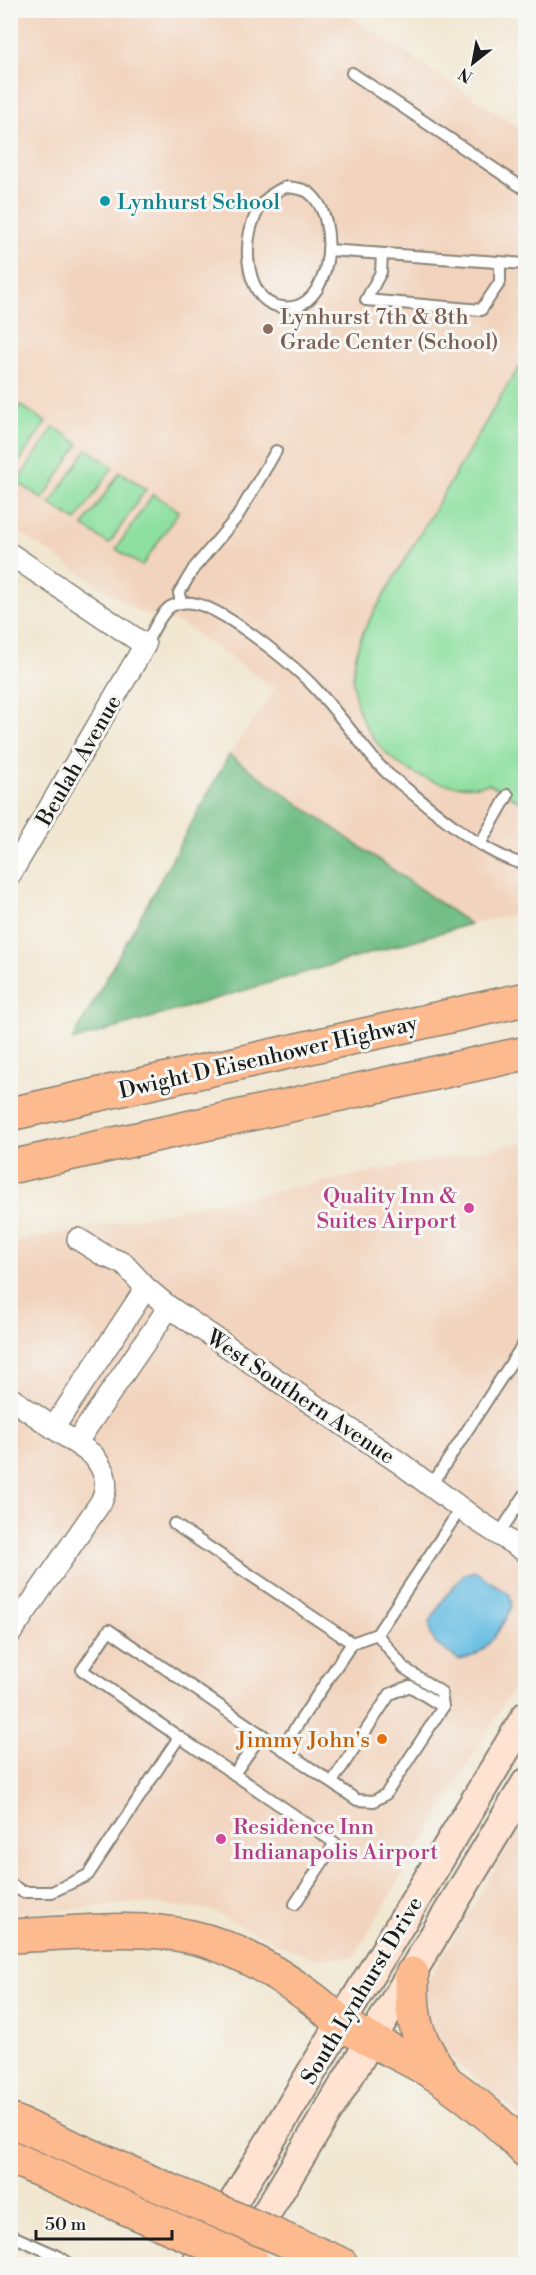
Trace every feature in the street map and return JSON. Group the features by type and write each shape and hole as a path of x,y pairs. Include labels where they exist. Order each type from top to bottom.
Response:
{"highway":[{"name":"Dwight D Eisenhower Highway","path":"10,1114 525,999"},
{"path":"10,1167 525,1053"},
{"path":"10,1936 130,1931 190,1936 222,1946 282,1978 369,2041 447,2082 497,2122 525,2151"},
{"path":"412,1974 412,2010 418,2036 447,2082"},
{"path":"10,2120 341,2265"},
{"path":"10,2157 254,2265"}],"main road":[{"name":"South Lynhurst Drive","path":"196,2265 525,1716"},
{"name":"South Lynhurst Drive","path":"236,2265 525,1783"}],"street":[{"path":"10,554 145,645"},
{"name":"Beulah Avenue","path":"10,875 145,645"},
{"name":"West Southern Avenue","path":"78,1239 105,1256 123,1263 146,1288 169,1307 400,1463 525,1552"},
{"path":"54,1427 146,1288"},
{"path":"76,1443 169,1307"},
{"path":"10,1398 93,1455 103,1468 106,1479 101,1502 10,1634"}],"lane":[{"path":"352,73 525,190"},
{"path":"286,187 299,188 317,202 327,228 328,250 326,267 318,287 306,301 298,306 278,307 263,298 258,291 249,262 250,233 257,213 269,196 278,190 286,187"},
{"path":"328,250 525,264"},
{"path":"382,254 381,272 366,300 481,310 500,282 500,262"},
{"path":"181,603 179,593 194,568 237,517 276,451"},
{"path":"145,645 170,607 181,603 193,603 207,608 244,630 315,688 383,769 480,844 505,858 525,864"},
{"path":"480,844 508,795"},
{"path":"431,1486 525,1340"},
{"path":"499,1534 521,1511 525,1493"},
{"path":"282,1748 352,1643 377,1634 461,1508"},
{"path":"174,1524 352,1643"},
{"path":"295,1904 335,1843 82,1670 109,1630 357,1800 374,1801 386,1794 443,1707 441,1692 404,1668 377,1634"},
{"path":"332,1782 390,1694 410,1686 443,1707"},
{"path":"234,1774 262,1734"},
{"path":"10,1884 23,1892 52,1892 88,1875 179,1737"},
{"path":"10,2235 58,2256 70,2265"}],"shaded area":[{"name":"Lynhurst 7th & 8th Grade Center (School)","path":"10,11 342,11 525,132 525,912 470,924 229,755 275,689 182,624 139,612 11,527"},
{"path":"525,1142 525,1668 354,1957 316,1959 276,1943 210,1910 138,1903 49,1912 11,1913 10,1243"},
{"path":"525,1819 525,2124 513,2109 442,2051 426,2022 426,1984"}],"green space":[{"path":"525,360 526,794 520,802 490,784 466,786 442,783 419,775 398,763 381,747 367,728 357,706 353,673 355,656 366,626 510,381"},
{"path":"20,405 46,422 11,474 11,419"},
{"path":"54,427 79,444 43,499 17,482"},
{"path":"87,449 113,467 76,521 50,504"},
{"path":"120,472 146,489 109,544 83,526"},
{"path":"153,494 179,511 142,566 116,549"},
{"path":"229,755 470,924 72,1041"}],"water":[{"path":"475,1571 510,1595 512,1607 485,1648 469,1658 459,1660 436,1644 431,1635 430,1622 444,1598 464,1574"}],"place":[{"name":"Lynhurst School","path":"105,201"},
{"name":"Lynhurst 7th & 8th Grade Center (School)","path":"268,329"},
{"name":"Quality Inn & Suites Airport","path":"469,1208"},
{"name":"Jimmy John's","path":"382,1739"},
{"name":"Residence Inn Indianapolis Airport","path":"221,1839"}]}
